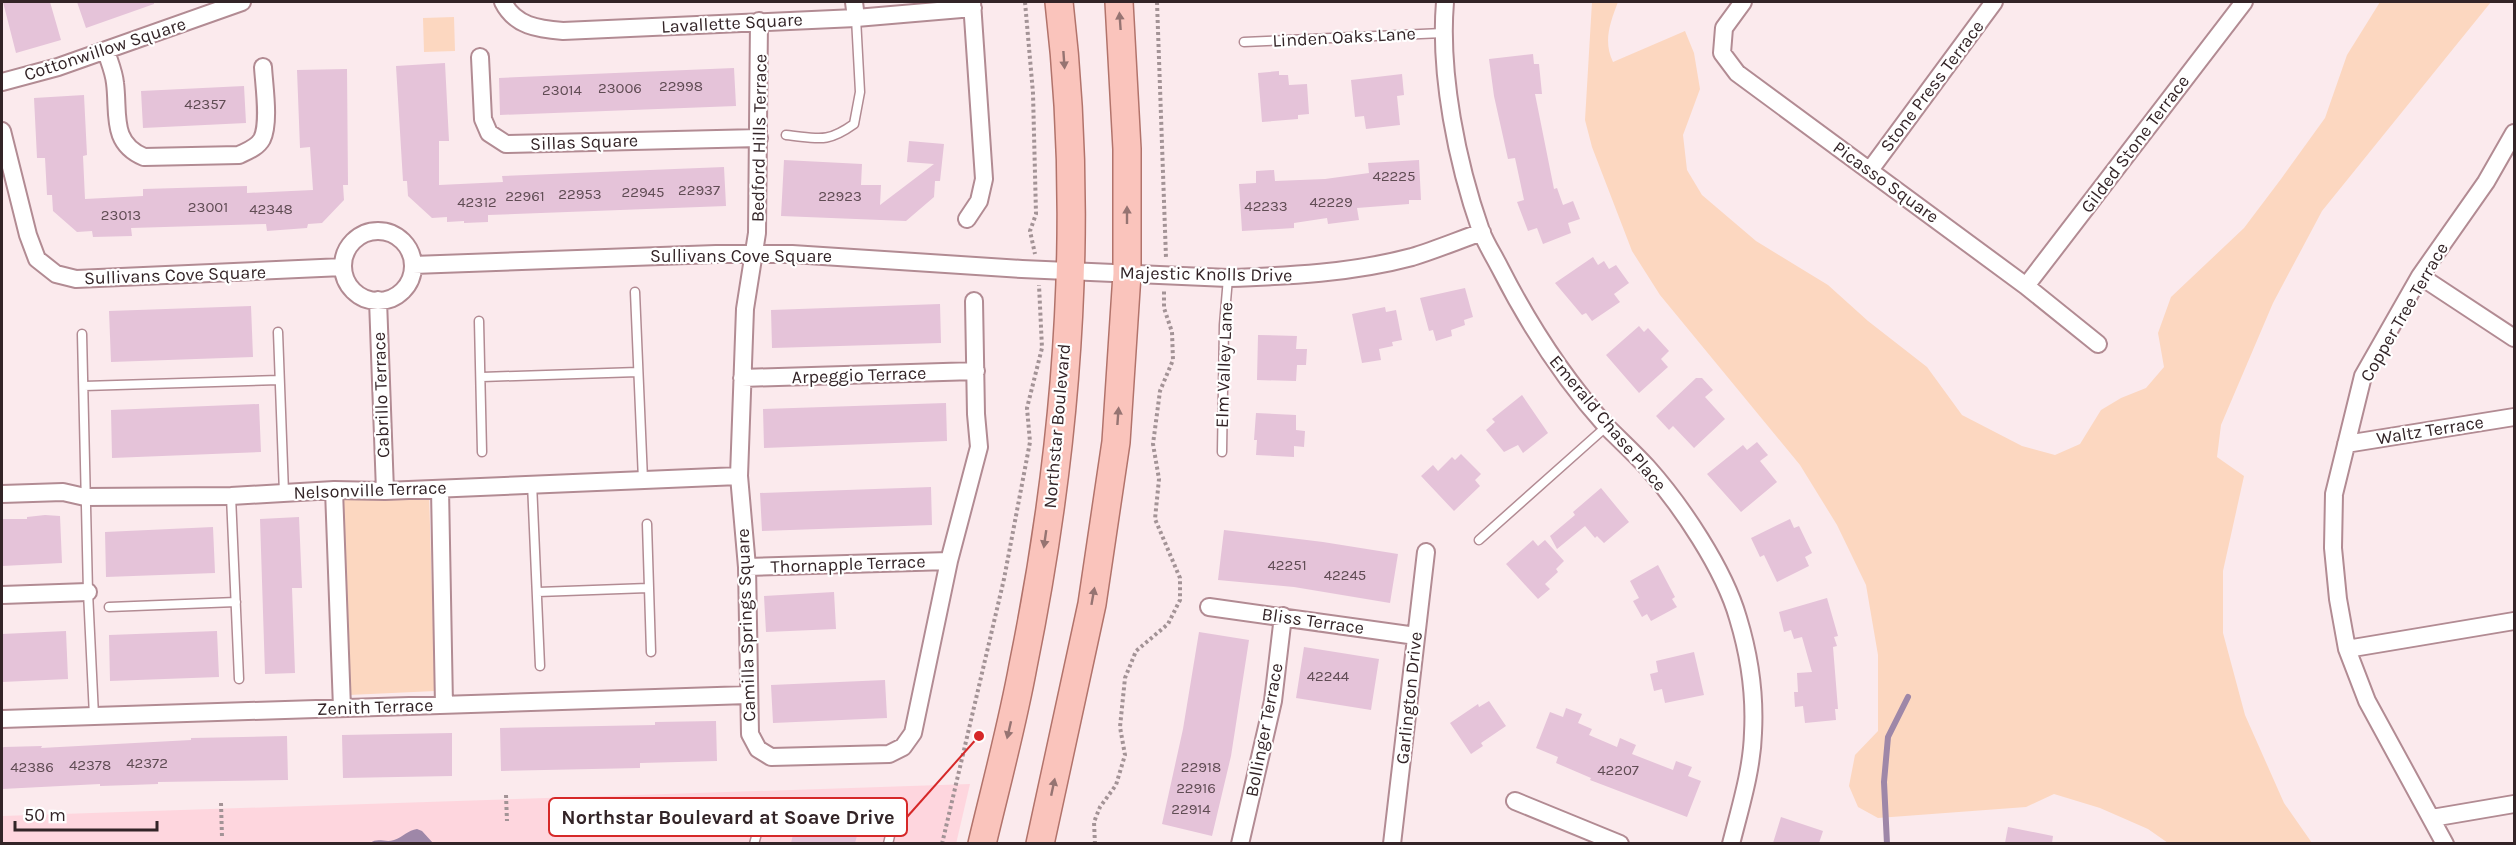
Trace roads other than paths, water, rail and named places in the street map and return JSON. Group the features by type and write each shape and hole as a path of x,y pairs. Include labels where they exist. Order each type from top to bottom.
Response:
{"main road":[{"name":"Northstar Boulevard","path":"982,843 1023,667 1045,543 1061,425 1069,271 1070,160 1059,2"},
{"path":"1040,843 1092,604 1116,442 1127,274 1127,149 1119,2"}],"street":[{"name":"Cottonwillow Square","path":"2,82 106,51 242,2"},
{"name":"Lavallette Square","path":"503,2 512,16 533,28 562,31 759,21 855,10 972,5"},
{"name":"Emerald Chase Place","path":"1445,2 1444,64 1462,165 1482,232 1518,304 1546,349 1607,426 1647,467 1688,521 1717,570 1738,616 1750,671 1753,734 1742,803 1731,843"},
{"name":"Picasso Square","path":"1743,2 1724,28 1722,53 1737,74 2026,286 2098,344"},
{"name":"Stone Press Terrace","path":"1870,170 1994,2"},
{"name":"Gilded Stone Terrace","path":"2026,286 2244,2"},
{"path":"967,219 980,201 984,179 972,5"},
{"name":"Bedford Hills Terrace","path":"752,254 757,233 759,21"},
{"path":"106,51 115,80 118,127 123,143 131,151 144,157 239,155 252,149 262,140 265,126 263,67"},
{"name":"Sillas Square","path":"480,57 483,119 489,133 506,144 759,138"},
{"name":"Sullivans Cove Square","path":"2,131 28,235 37,259 56,274 76,279 343,267"},
{"name":"Copper Tree Terrace","path":"2445,843 2367,701 2347,649 2338,599 2333,548 2334,494 2363,376 2421,276 2486,182 2514,133"},
{"path":"371,231 383,231 400,238 411,253 413,265 407,286 389,299 378,300 358,294 345,278 343,267 350,244 371,231"},
{"name":"Majestic Knolls Drive","path":"1069,271 1228,278 1301,275 1352,269 1412,257 1482,232"},
{"name":"Sullivans Cove Square","path":"413,265 752,254 829,256 1069,271"},
{"name":"Camilla Springs Square","path":"752,254 745,309 740,476 747,567 748,695 750,734 758,748 771,757 889,754 903,747 913,733 949,561 979,447 976,414 974,301"},
{"path":"2421,276 2514,338"},
{"name":"Cabrillo Terrace","path":"378,300 385,491"},
{"name":"Arpeggio Terrace","path":"742,378 976,371"},
{"name":"Waltz Terrace","path":"2346,444 2514,417"},
{"name":"Nelsonville Terrace","path":"2,494 63,492 85,497 231,496 334,490 385,491 740,476"},
{"path":"440,489 444,705"},
{"path":"334,490 342,708"},
{"name":"Garlington Drive","path":"1392,843 1426,552"},
{"name":"Thornapple Terrace","path":"747,567 949,561"},
{"path":"2,595 88,592"},
{"name":"Bliss Terrace","path":"1209,607 1416,636"},
{"name":"Bollinger Terrace","path":"1240,843 1273,701 1283,616"},
{"path":"2347,649 2514,621"},
{"name":"Zenith Terrace","path":"2,720 748,695"},
{"path":"1515,801 1620,843"},
{"path":"2432,818 2514,804"}],"lane":[{"path":"786,135 836,137 854,124 860,92 855,10"},
{"name":"Linden Oaks Lane","path":"1244,42 1443,33"},
{"name":"Elm Valley Lane","path":"1222,452 1224,326 1228,278"},
{"path":"635,292 643,480"},
{"path":"479,321 482,452"},
{"path":"278,332 284,493"},
{"path":"82,334 85,497 94,716"},
{"path":"482,378 638,372"},
{"path":"84,386 279,380"},
{"path":"1479,540 1607,426"},
{"path":"532,483 540,666"},
{"path":"231,496 239,679"},
{"path":"647,525 651,652"},
{"path":"538,592 648,588"},
{"path":"109,607 236,602"},
{"path":"754,843 762,812"},
{"path":"888,843 892,827"}],"waterway":[{"path":"1887,844 1884,782 1888,737 1908,697"}],"place":[{"name":"Northstar Boulevard at Soave Drive","path":"979,736"}]}
